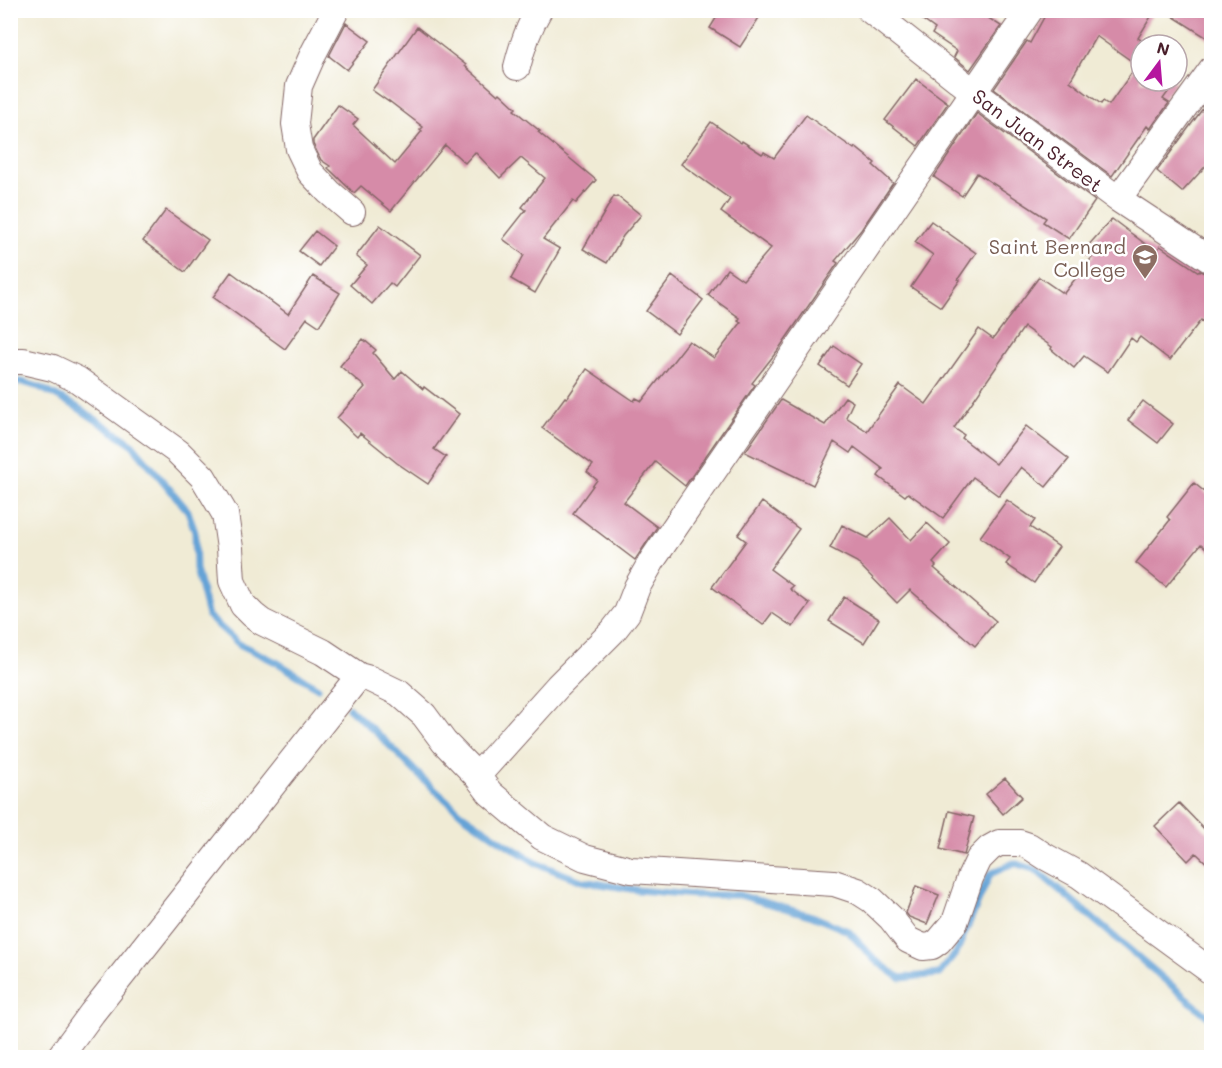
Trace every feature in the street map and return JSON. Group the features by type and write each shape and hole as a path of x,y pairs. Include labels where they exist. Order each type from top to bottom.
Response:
{"street":[{"path":"336,10 299,86 295,124 299,149 309,172 352,212"},
{"path":"517,67 526,35 539,10"},
{"name":"San Juan Street","path":"870,10 975,93 1118,199 1212,261"},
{"path":"477,776 558,686 613,631 627,613 637,587 653,559 1030,10"},
{"path":"1118,199 1212,69"},
{"path":"10,361 53,368 78,380 178,452 203,477 225,514 232,581 243,605 262,622 323,652 358,676 370,679 399,693 424,715 444,742 490,793 542,837 585,858 631,870 834,883 858,891 872,900 891,918 908,940 923,947 932,946 939,941 955,922 979,859 999,843 1020,843 1079,875 1212,972"},
{"path":"59,1058 358,676"}],"building":[{"path":"721,10 764,10 740,47 710,28"},
{"path":"909,10 976,10 1001,26 970,70 954,57 957,51 932,34 935,29"},
{"path":"1048,10 1155,10 1141,33 1129,33 1129,59 1096,36 1070,81 1101,104 1103,101 1109,105 1129,76 1129,93 1167,93 1163,99 1169,103 1150,129 1147,126 1112,176 994,89 1027,41 1030,43"},
{"path":"1163,10 1212,10 1212,41"},
{"path":"346,23 370,41 347,70 329,56"},
{"path":"417,27 466,65 498,95 500,93 516,108 514,110 540,131 538,132 596,180 576,203 573,201 543,239 560,249 535,293 511,279 524,255 503,239 526,210 522,207 545,178 521,158 500,178 475,152 465,163 445,145 391,211 361,186 354,193 328,168 330,166 321,160 313,144 313,140 338,105 358,119 353,125 395,164 423,127 372,90"},
{"path":"916,79 948,103 918,146 885,120"},
{"path":"1212,96 1212,159 1182,192 1157,171"},
{"path":"977,113 1095,201 1069,239 1043,222 1046,218 977,173 962,196 934,177"},
{"path":"806,115 854,149 855,147 875,163 873,165 893,183 861,230 835,261 838,263 778,350 752,383 755,385 685,486 655,462 624,502 657,527 635,560 573,513 597,480 587,472 593,465 542,428 587,369 634,401 636,398 642,401 689,341 714,358 741,323 738,321 740,318 708,295 727,269 743,280 771,248 721,212 730,199 681,164 711,122 741,143 742,141 762,154 764,152 774,158"},
{"path":"614,196 641,215 623,236 607,263 583,249"},
{"path":"166,210 208,240 185,272 143,241"},
{"path":"1112,219 1156,252 1160,246 1199,272 1212,276 1212,327 1201,320 1170,360 1140,337 1136,342 1131,338 1108,372 1084,356 1074,368 1051,349 1052,347 1024,327 954,428 964,435 962,438 996,464 1026,426 1069,459 1046,487 1021,467 999,496 973,477 943,518 908,493 905,496 878,476 883,469 854,447 850,453 834,442 813,485 745,452 781,400 825,425 845,397 853,402 846,417 867,431 900,385 926,404 979,329 993,339 1039,277 1064,293 1094,255 1085,249"},
{"path":"931,221 976,253 941,307 911,287 933,255 915,242"},
{"path":"380,225 420,255 395,287 390,283 372,304 350,285 367,265 356,256"},
{"path":"315,231 334,246 319,266 299,251"},
{"path":"231,272 288,314 313,276 340,293 319,326 307,318 285,349 213,297"},
{"path":"672,276 703,300 677,334 646,311"},
{"path":"363,339 376,350 373,353 395,379 402,371 459,414 434,449 446,457 428,484 360,433 357,437 337,418 365,387 340,366"},
{"path":"834,346 861,364 847,385 820,366"},
{"path":"1143,401 1173,424 1158,443 1128,420"},
{"path":"1194,483 1212,498 1212,553 1201,544 1166,587 1136,563 1170,520 1167,517"},
{"path":"1007,500 1035,520 1030,527 1059,547 1034,583 1006,564 1010,559 980,537"},
{"path":"762,502 799,529 770,569 793,586 790,589 810,604 793,627 772,613 763,625 712,587 746,541 738,535"},
{"path":"890,518 911,540 927,523 950,544 933,563 936,566 934,568 996,621 975,646 910,590 897,603 857,562 830,548 842,525 868,538"},
{"path":"844,597 879,619 864,643 829,621"},
{"path":"1005,778 1022,797 1003,814 986,794"},
{"path":"1179,803 1212,837 1212,868 1196,853 1188,861 1155,826"},
{"path":"949,811 974,817 964,855 940,849"},
{"path":"916,886 939,895 927,924 909,917 906,913"}],"waterway":[{"path":"10,382 22,382 39,387 75,406 131,443 188,511 195,532 196,569 208,616 239,644 278,663 318,688"},
{"path":"349,708 462,814 538,864 582,881 637,890 694,895 739,895 812,916 848,931 875,960 900,978 939,974 956,953 990,874 1014,863 1036,870 1212,1020"}],"place":[{"name":"Saint Bernard College","path":"1145,280"}]}
